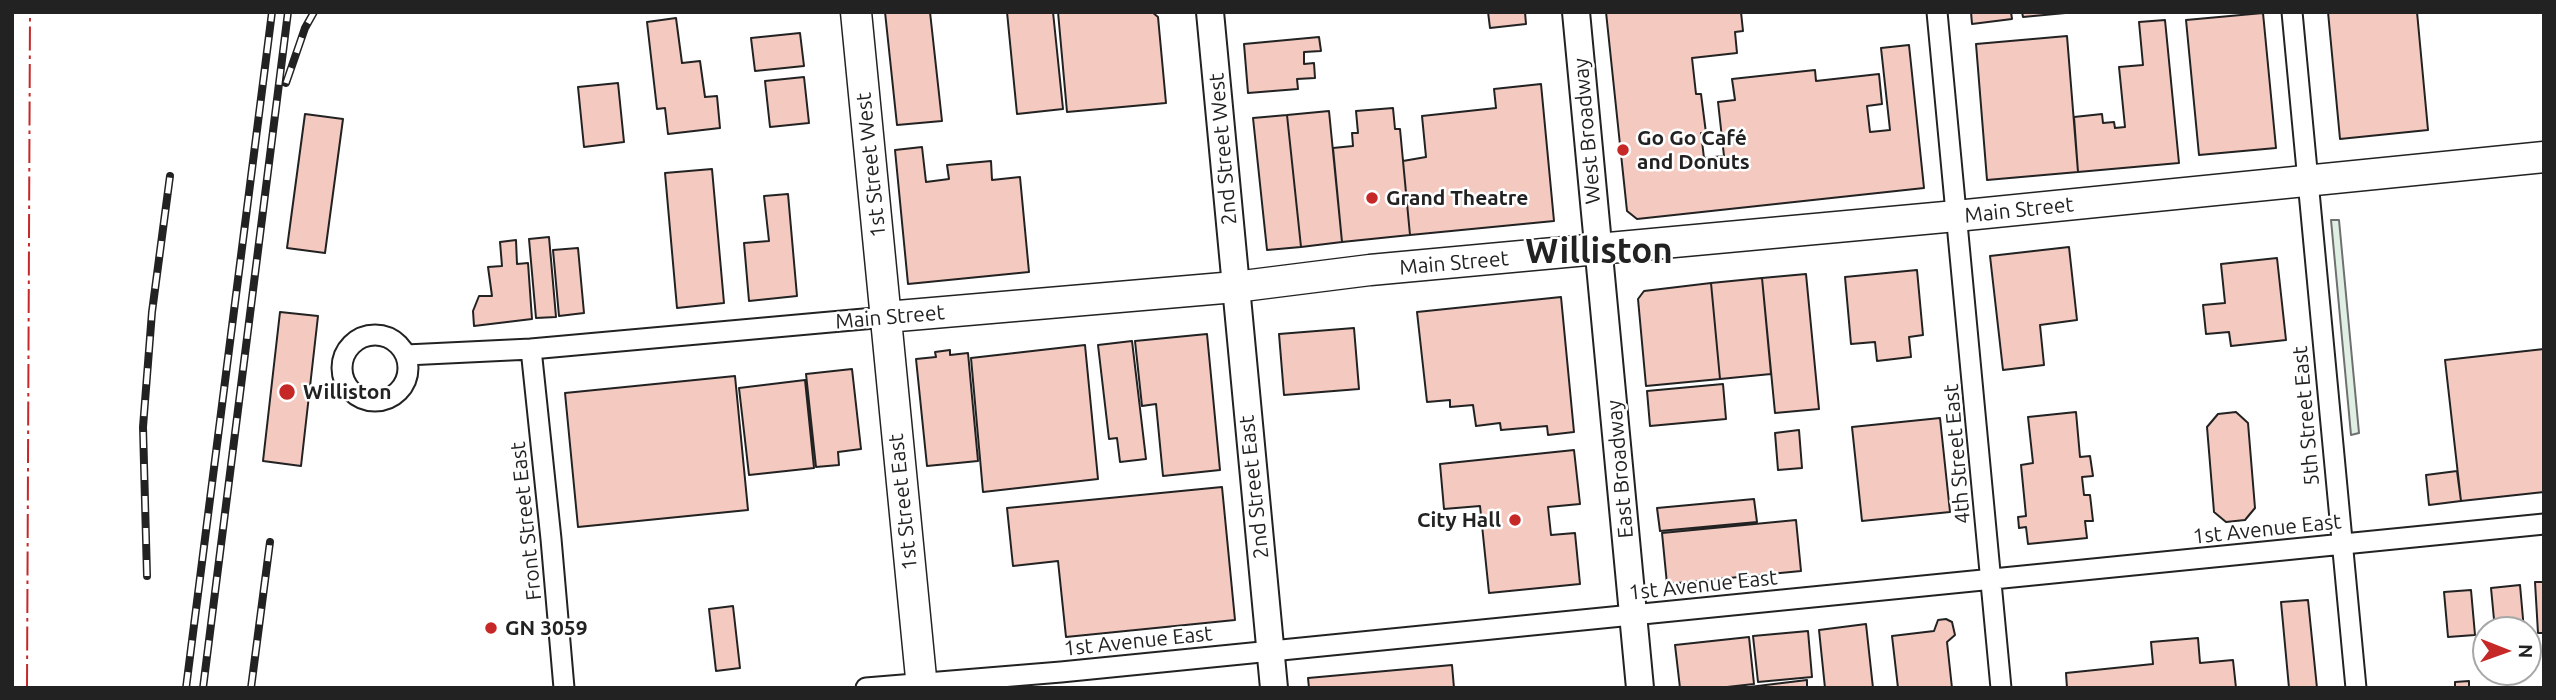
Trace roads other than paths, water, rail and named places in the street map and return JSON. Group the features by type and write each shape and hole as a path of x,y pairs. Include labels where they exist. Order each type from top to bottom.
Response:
{"main road":[{"name":"1st Street West","path":"856,12 886,317"},
{"name":"Main Street","path":"886,317 1235,287 1370,270 2544,158"},
{"name":"1st Street East","path":"886,317 922,685"}],"street":[{"name":"2nd Street West","path":"1210,12 1235,287"},
{"name":"West Broadway","path":"1576,12 1598,250"},
{"name":"4th Street East","path":"1937,12 2001,688"},
{"name":"5th Street East","path":"2292,12 2356,688"},
{"name":"East Broadway","path":"1598,250 1640,688"},
{"name":"2nd Street East","path":"1235,287 1274,688"},
{"name":"Main Street","path":"406,355 531,349 886,317"},
{"name":"Front Street East","path":"531,349 564,688"},
{"name":"1st Avenue East","path":"866,688 1061,672 2544,524"}],"railway":[{"path":"186,688 272,12"},
{"path":"203,688 288,12"},
{"path":"286,83 305,28 314,12"},
{"path":"147,576 143,427 152,312 170,176"},
{"path":"251,688 270,542"}],"place":[{"name":"Go Go Café and Donuts","path":"1623,150"},
{"name":"Grand Theatre","path":"1372,198"},
{"name":"Williston","path":"287,392"},
{"name":"City Hall","path":"1515,520"},
{"name":"GN 3059","path":"491,628"}],"district":[{"name":"Williston","path":"1599,251"}]}
